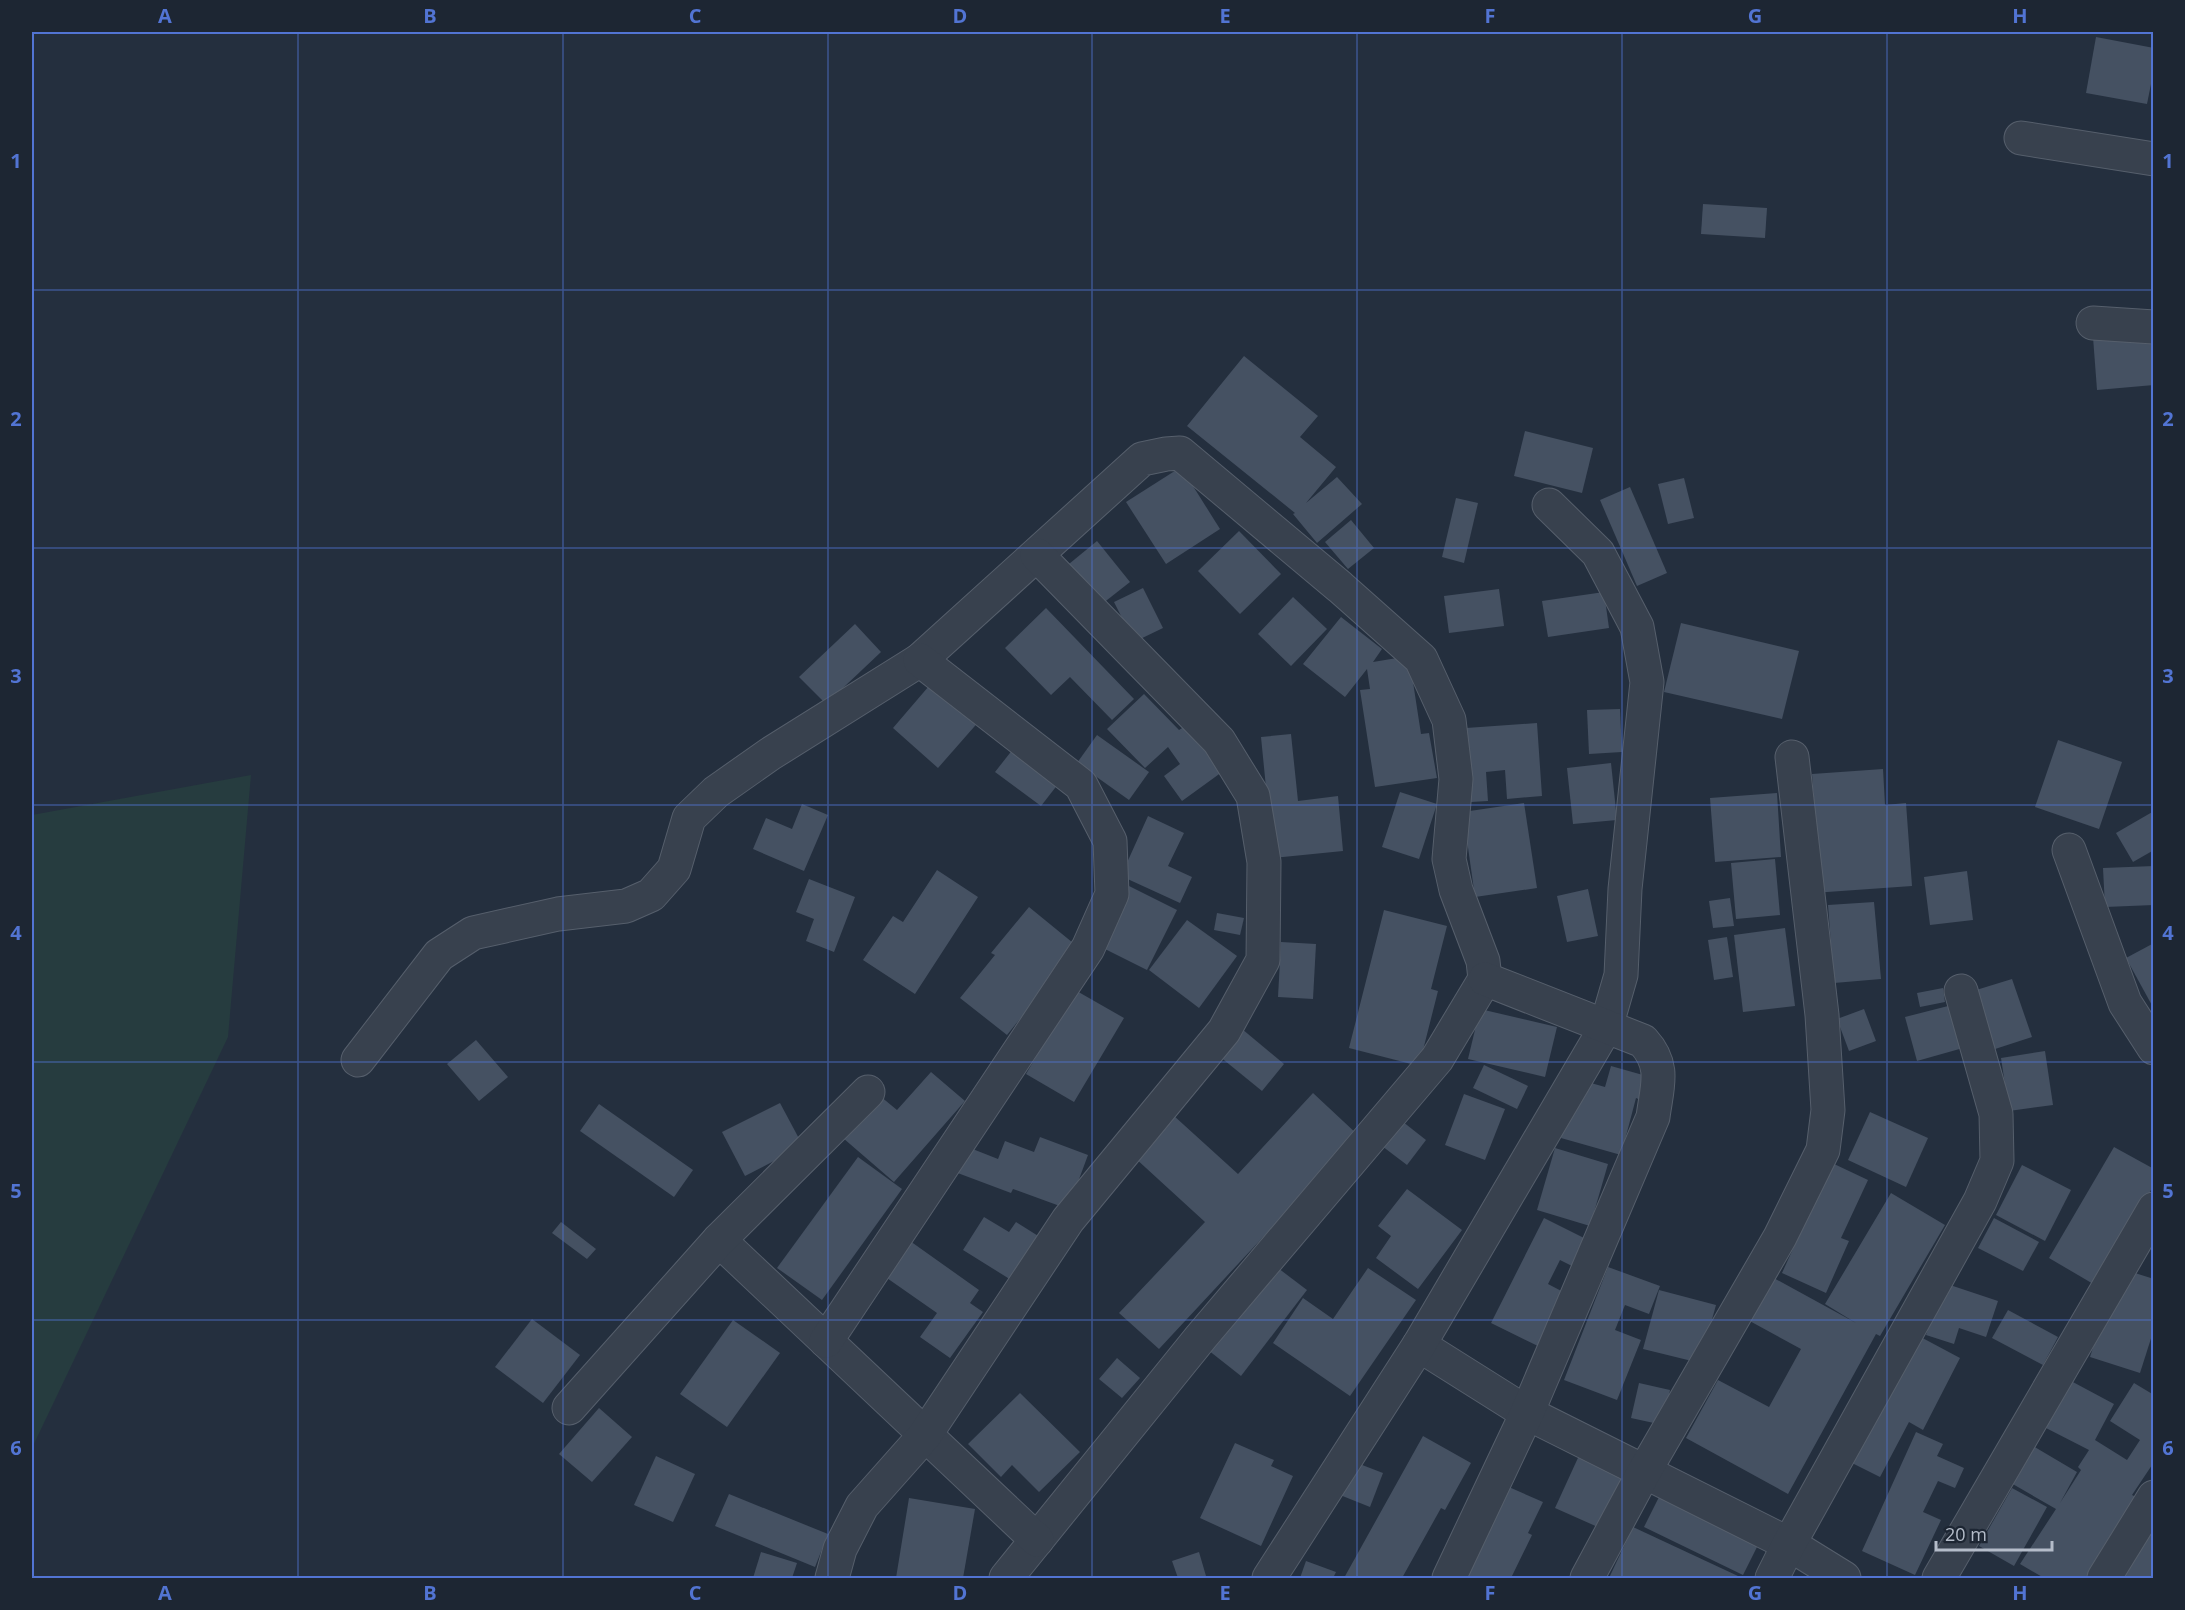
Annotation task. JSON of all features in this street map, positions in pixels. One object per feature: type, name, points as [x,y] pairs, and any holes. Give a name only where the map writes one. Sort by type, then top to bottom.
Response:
[{"type":"street","points":[[2021,138],[2154,159]]},
{"type":"street","points":[[2093,323],[2154,327]]},
{"type":"street","points":[[358,1060],[439,955],[473,933],[558,914],[626,906],[651,895],[674,869],[689,818],[716,792],[770,754],[920,660],[1142,459],[1166,453],[1180,453],[1340,587],[1421,659],[1449,720],[1456,779],[1449,859],[1456,890],[1483,961],[1485,979],[1437,1059],[1201,1337],[1006,1578]]},
{"type":"street","points":[[1269,1578],[1419,1345],[1606,1027],[1621,975],[1625,889],[1647,682],[1637,627],[1598,553],[1549,505]]},
{"type":"street","points":[[832,1578],[840,1549],[862,1506],[925,1435],[1068,1220],[1224,1031],[1263,960],[1264,862],[1253,796],[1219,741],[1037,555]]},
{"type":"street","points":[[826,1341],[1088,948],[1112,894],[1110,841],[1081,785],[920,660]]},
{"type":"street","points":[[1587,1578],[1644,1472],[1780,1237],[1823,1150],[1828,1110],[1822,1016],[1792,757]]},
{"type":"street","points":[[2069,850],[2125,1003],[2154,1048]]},
{"type":"street","points":[[1449,1578],[1527,1413],[1653,1117],[1659,1068],[1653,1051],[1643,1041],[1485,979]]},
{"type":"street","points":[[1772,1578],[1980,1201],[1997,1161],[1996,1114],[1961,991]]},
{"type":"street","points":[[569,1408],[719,1240],[868,1092]]},
{"type":"street","points":[[1939,1578],[2154,1209]]},
{"type":"street","points":[[719,1240],[1037,1540]]},
{"type":"street","points":[[1419,1345],[1527,1413],[1789,1544],[1844,1578]]},
{"type":"street","points":[[2104,1578],[2154,1497]]},
{"type":"green space","points":[[251,775],[228,1037],[32,1448],[32,815]]},
{"type":"building","points":[[2096,37],[2154,48],[2154,69],[2147,104],[2086,93]]},
{"type":"building","points":[[1703,204],[1767,208],[1765,238],[1701,234]]},
{"type":"building","points":[[2154,332],[2154,385],[2097,390],[2093,337]]},
{"type":"building","points":[[1244,356],[1318,416],[1300,437],[1336,467],[1306,503],[1337,477],[1362,504],[1317,543],[1293,514],[1295,513],[1187,426]]},
{"type":"building","points":[[1525,431],[1593,448],[1582,493],[1514,476]]},
{"type":"building","points":[[1181,467],[1220,529],[1166,564],[1126,502]]},
{"type":"building","points":[[1684,478],[1694,518],[1668,524],[1658,484]]},
{"type":"building","points":[[1630,487],[1667,573],[1637,586],[1600,500]]},
{"type":"building","points":[[1456,498],[1478,503],[1464,563],[1442,557]]},
{"type":"building","points":[[1351,520],[1374,548],[1348,569],[1325,542]]},
{"type":"building","points":[[1239,531],[1281,574],[1240,614],[1198,571]]},
{"type":"building","points":[[1097,541],[1130,582],[1102,604],[1069,564]]},
{"type":"building","points":[[1143,588],[1163,628],[1134,642],[1114,602]]},
{"type":"building","points":[[1499,589],[1504,626],[1449,633],[1444,596]]},
{"type":"building","points":[[1604,592],[1609,628],[1548,637],[1542,601]]},
{"type":"building","points":[[1293,597],[1327,629],[1291,666],[1258,634]]},
{"type":"building","points":[[1046,608],[1134,699],[1112,720],[1070,677],[1051,695],[1005,648]]},
{"type":"building","points":[[1341,617],[1382,649],[1373,662],[1409,656],[1421,734],[1429,733],[1437,778],[1375,787],[1360,690],[1370,689],[1367,669],[1345,697],[1303,664]]},
{"type":"building","points":[[1681,623],[1799,651],[1782,719],[1664,692]]},
{"type":"building","points":[[855,624],[881,652],[826,704],[799,677]]},
{"type":"building","points":[[935,679],[981,719],[938,768],[893,728]]},
{"type":"building","points":[[1144,694],[1179,730],[1187,725],[1222,772],[1182,801],[1164,776],[1180,764],[1168,747],[1145,768],[1107,729]]},
{"type":"building","points":[[1620,709],[1622,752],[1589,754],[1587,710]]},
{"type":"building","points":[[1537,723],[1542,796],[1507,799],[1505,770],[1486,772],[1488,801],[1471,802],[1466,728]]},
{"type":"building","points":[[1291,734],[1298,801],[1338,796],[1343,851],[1273,858],[1261,737]]},
{"type":"building","points":[[1097,735],[1149,772],[1129,800],[1077,763]]},
{"type":"building","points":[[2058,740],[2122,762],[2099,829],[2035,807]]},
{"type":"building","points":[[1017,744],[1062,779],[1041,806],[995,772]]},
{"type":"building","points":[[1611,763],[1617,820],[1573,824],[1567,768]]},
{"type":"building","points":[[1883,769],[1885,805],[1906,803],[1912,886],[1813,893],[1818,864],[1812,774]]},
{"type":"building","points":[[1400,792],[1437,804],[1419,859],[1382,847]]},
{"type":"building","points":[[1777,793],[1781,857],[1715,862],[1710,798]]},
{"type":"building","points":[[1524,803],[1537,888],[1475,897],[1463,812]]},
{"type":"building","points":[[802,804],[828,815],[804,871],[753,849],[766,818],[792,829]]},
{"type":"building","points":[[2154,811],[2154,850],[2133,862],[2116,833]]},
{"type":"building","points":[[1148,816],[1184,833],[1168,866],[1192,877],[1180,903],[1121,876]]},
{"type":"building","points":[[1775,859],[1780,915],[1736,919],[1731,863]]},
{"type":"building","points":[[2154,866],[2154,905],[2105,907],[2103,868]]},
{"type":"building","points":[[937,870],[978,897],[915,994],[863,960],[893,916],[903,922]]},
{"type":"building","points":[[1967,871],[1973,920],[1930,925],[1924,877]]},
{"type":"building","points":[[809,879],[855,897],[834,952],[806,941],[814,919],[796,912]]},
{"type":"building","points":[[1129,886],[1177,910],[1147,970],[1099,946]]},
{"type":"building","points":[[1588,889],[1598,936],[1567,942],[1557,896]]},
{"type":"building","points":[[1730,898],[1734,926],[1713,928],[1709,901]]},
{"type":"building","points":[[1874,902],[1881,979],[1834,983],[1828,905]]},
{"type":"building","points":[[1029,907],[1078,947],[1007,1035],[960,998],[995,955],[991,953]]},
{"type":"building","points":[[1384,910],[1447,926],[1431,989],[1438,991],[1419,1066],[1349,1048]]},
{"type":"building","points":[[1217,913],[1244,918],[1240,935],[1214,930]]},
{"type":"building","points":[[1187,920],[1237,956],[1199,1008],[1149,970]]},
{"type":"building","points":[[1785,928],[1795,1006],[1743,1012],[1734,935]]},
{"type":"building","points":[[1727,937],[1733,977],[1714,980],[1708,940]]},
{"type":"building","points":[[1281,942],[1316,944],[1313,999],[1278,997]]},
{"type":"building","points":[[2154,943],[2154,1009],[2126,958]]},
{"type":"building","points":[[2012,979],[2032,1037],[1992,1050],[1973,991]]},
{"type":"building","points":[[1943,988],[1945,1002],[1920,1007],[1917,993]]},
{"type":"building","points":[[1075,990],[1124,1018],[1074,1102],[1026,1074]]},
{"type":"building","points":[[1952,1005],[1963,1048],[1917,1061],[1905,1017]]},
{"type":"building","points":[[1480,1009],[1557,1027],[1545,1077],[1468,1059]]},
{"type":"building","points":[[1864,1009],[1876,1041],[1849,1051],[1837,1019]]},
{"type":"building","points":[[1242,1029],[1284,1064],[1262,1091],[1219,1056]]},
{"type":"building","points":[[476,1040],[508,1077],[479,1101],[447,1064]]},
{"type":"building","points":[[2045,1051],[2053,1105],[2009,1111],[2001,1058]]},
{"type":"building","points":[[1484,1065],[1528,1086],[1517,1109],[1473,1088]]},
{"type":"building","points":[[1611,1066],[1650,1077],[1643,1101],[1636,1098],[1621,1155],[1561,1138],[1577,1079],[1605,1087]]},
{"type":"building","points":[[931,1072],[965,1101],[894,1182],[843,1138],[880,1096],[897,1110]]},
{"type":"building","points":[[1313,1093],[1358,1135],[1159,1349],[1119,1313],[1205,1222],[1134,1157],[1173,1115],[1238,1174]]},
{"type":"building","points":[[1464,1094],[1505,1109],[1485,1160],[1445,1145]]},
{"type":"building","points":[[780,1103],[803,1146],[745,1176],[722,1132]]},
{"type":"building","points":[[599,1104],[693,1170],[674,1197],[580,1131]]},
{"type":"building","points":[[1870,1112],[1928,1138],[1906,1187],[1848,1160]]},
{"type":"building","points":[[1398,1118],[1426,1140],[1407,1165],[1378,1143]]},
{"type":"building","points":[[1040,1137],[1088,1155],[1068,1209],[1013,1189],[1011,1193],[955,1172],[965,1146],[998,1159],[1005,1141],[1034,1152]]},
{"type":"building","points":[[2114,1147],[2154,1169],[2154,1185],[2095,1285],[2049,1258]]},
{"type":"building","points":[[1555,1148],[1608,1164],[1590,1226],[1537,1210]]},
{"type":"building","points":[[858,1157],[902,1189],[822,1300],[777,1268]]},
{"type":"building","points":[[1832,1163],[1868,1180],[1841,1238],[1849,1241],[1826,1293],[1782,1273]]},
{"type":"building","points":[[2022,1165],[2071,1190],[2045,1241],[1996,1215]]},
{"type":"building","points":[[1407,1189],[1462,1230],[1418,1289],[1376,1258],[1391,1236],[1378,1226]]},
{"type":"building","points":[[1891,1193],[1945,1225],[1880,1336],[1876,1334],[1788,1494],[1686,1438],[1718,1380],[1769,1407],[1801,1349],[1746,1319],[1770,1276],[1856,1323],[1825,1304]]},
{"type":"building","points":[[984,1217],[1009,1232],[1016,1222],[1043,1239],[1016,1283],[963,1250]]},
{"type":"building","points":[[1544,1218],[1594,1243],[1580,1270],[1560,1260],[1548,1284],[1569,1295],[1542,1348],[1491,1323]]},
{"type":"building","points":[[1994,1218],[2039,1242],[2023,1271],[1978,1248]]},
{"type":"building","points":[[561,1222],[596,1249],[587,1259],[552,1233]]},
{"type":"building","points":[[910,1241],[979,1290],[970,1303],[983,1312],[950,1358],[920,1337],[937,1313],[884,1276]]},
{"type":"building","points":[[1274,1265],[1307,1290],[1241,1376],[1208,1350]]},
{"type":"building","points":[[1608,1267],[1660,1286],[1649,1314],[1625,1305],[1615,1330],[1641,1340],[1617,1400],[1564,1380]]},
{"type":"building","points":[[1368,1268],[1416,1300],[1350,1396],[1273,1343],[1303,1298],[1333,1319]]},
{"type":"building","points":[[2119,1268],[2154,1279],[2154,1329],[2140,1373],[2090,1357]]},
{"type":"building","points":[[1944,1283],[1998,1301],[1986,1337],[1959,1328],[1954,1344],[1926,1335]]},
{"type":"building","points":[[1659,1290],[1716,1305],[1700,1363],[1643,1349]]},
{"type":"building","points":[[2008,1310],[2058,1337],[2043,1365],[1992,1338]]},
{"type":"building","points":[[532,1319],[580,1355],[543,1403],[495,1367]]},
{"type":"building","points":[[733,1320],[780,1353],[727,1427],[680,1394]]},
{"type":"building","points":[[1915,1334],[1960,1358],[1923,1430],[1909,1422],[1880,1477],[1848,1461]]},
{"type":"building","points":[[1117,1358],[1140,1378],[1122,1398],[1099,1379]]},
{"type":"building","points":[[2071,1381],[2114,1404],[2095,1440],[2127,1460],[2140,1440],[2110,1421],[2134,1383],[2154,1395],[2154,1462],[2132,1495],[2140,1499],[2088,1578],[2044,1578],[2020,1564],[2056,1509],[2011,1483],[2033,1446],[2077,1472],[2060,1503],[2081,1470],[2078,1467],[2089,1450],[2046,1428]]},
{"type":"building","points":[[1639,1383],[1670,1390],[1663,1425],[1631,1418]]},
{"type":"building","points":[[1020,1393],[1080,1452],[1039,1492],[1012,1465],[1001,1477],[968,1444]]},
{"type":"building","points":[[599,1408],[632,1437],[592,1482],[559,1454]]},
{"type":"building","points":[[1916,1432],[1943,1444],[1937,1456],[1964,1468],[1955,1488],[1938,1481],[1923,1512],[1941,1520],[1915,1575],[1862,1551]]},
{"type":"building","points":[[1423,1436],[1471,1463],[1445,1510],[1441,1508],[1402,1578],[1344,1578]]},
{"type":"building","points":[[1588,1436],[1651,1466],[1618,1536],[1555,1508]]},
{"type":"building","points":[[1235,1443],[1274,1460],[1271,1466],[1293,1476],[1261,1546],[1200,1518]]},
{"type":"building","points":[[656,1456],[695,1474],[673,1522],[634,1505]]},
{"type":"building","points":[[1344,1458],[1383,1473],[1370,1507],[1330,1491]]},
{"type":"building","points":[[1668,1479],[1767,1527],[1743,1575],[1644,1527]]},
{"type":"building","points":[[1502,1484],[1543,1502],[1528,1533],[1532,1535],[1511,1578],[1444,1578]]},
{"type":"building","points":[[2012,1488],[2047,1507],[2014,1566],[1979,1546]]},
{"type":"building","points":[[729,1494],[828,1534],[815,1567],[715,1526]]},
{"type":"building","points":[[2154,1497],[2154,1578],[2119,1578]]},
{"type":"building","points":[[909,1498],[975,1509],[963,1578],[896,1578]]},
{"type":"building","points":[[1633,1527],[1738,1576],[1737,1578],[1609,1578]]},
{"type":"building","points":[[761,1552],[797,1563],[792,1578],[753,1578]]},
{"type":"building","points":[[1199,1552],[1206,1576],[1178,1578],[1172,1561]]},
{"type":"building","points":[[1306,1561],[1336,1572],[1333,1578],[1300,1578]]}]
